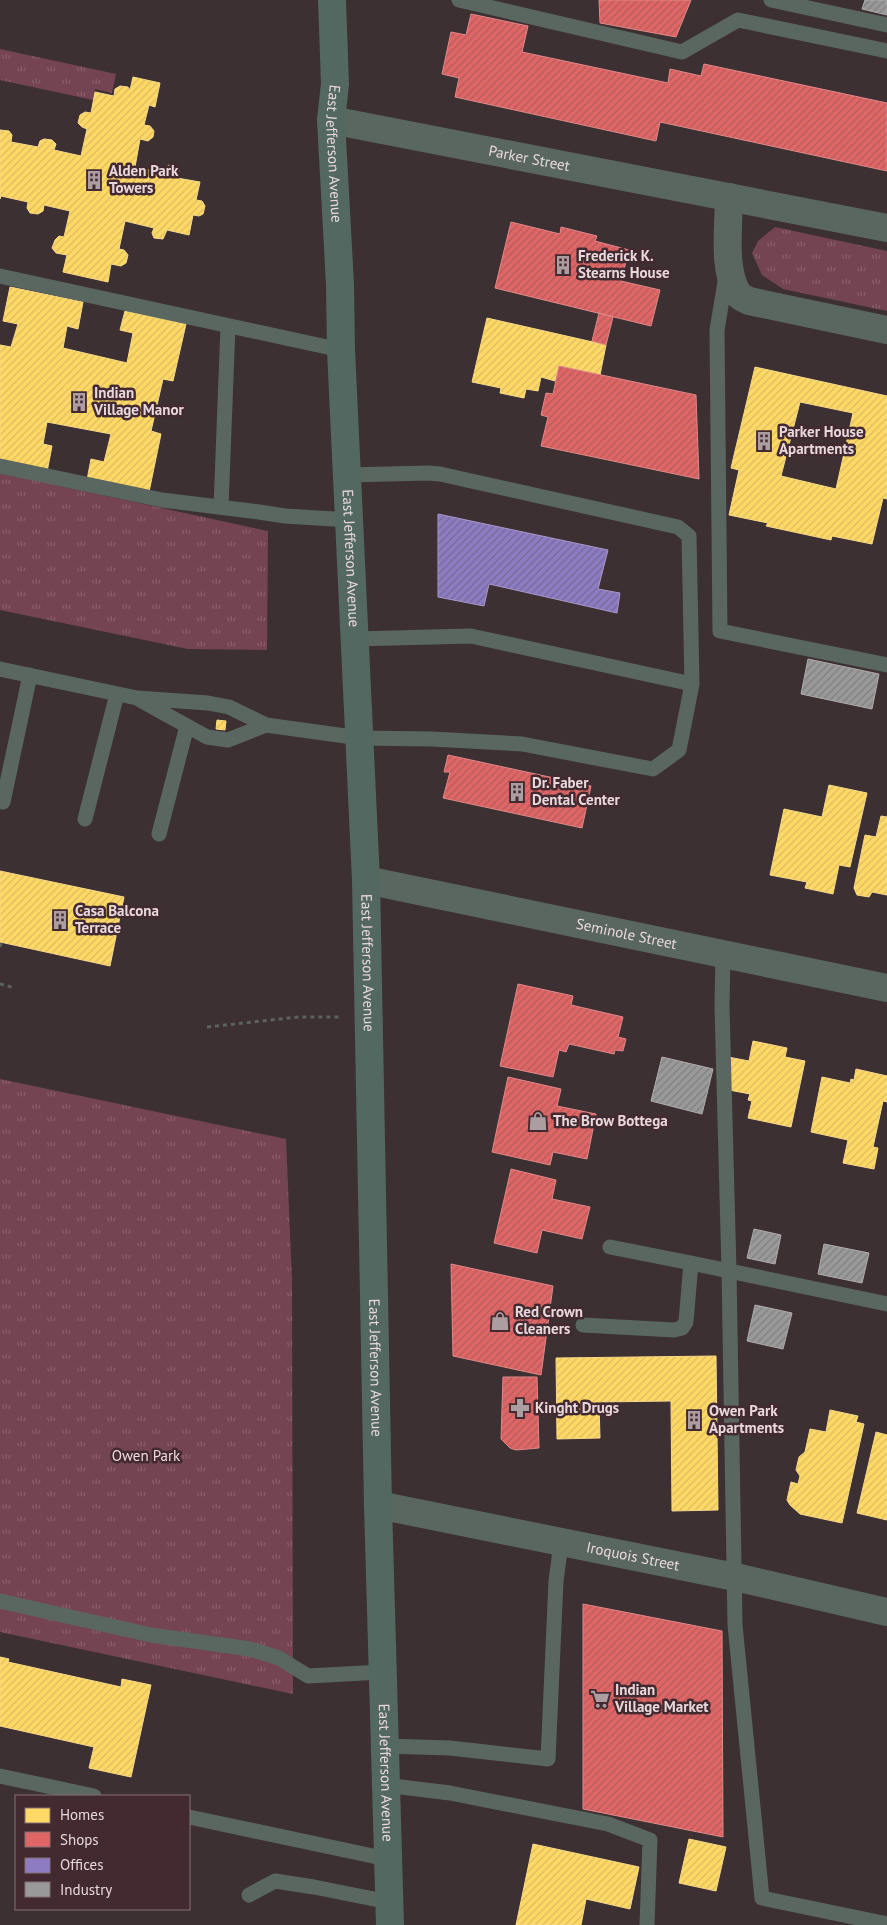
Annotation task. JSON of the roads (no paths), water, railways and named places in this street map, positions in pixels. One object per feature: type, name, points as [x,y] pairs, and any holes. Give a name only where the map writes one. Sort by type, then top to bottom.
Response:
[{"type":"main road","name":"East Jefferson Avenue","points":[[332,0],[334,84],[331,120],[366,880],[378,1505],[389,1913]]},
{"type":"street","name":"Parker Street","points":[[331,120],[887,228]]},
{"type":"street","points":[[729,197],[728,265],[731,277],[740,296],[749,301],[887,330]]},
{"type":"street","name":"Seminole Street","points":[[366,880],[887,988]]},
{"type":"street","name":"Iroquois Street","points":[[378,1505],[561,1543],[735,1576],[887,1612]]},
{"type":"lane","points":[[460,0],[682,52],[738,20],[887,51]]},
{"type":"lane","points":[[771,0],[887,25]]},
{"type":"lane","points":[[728,265],[717,330],[720,631],[887,665]]},
{"type":"lane","points":[[0,276],[341,350]]},
{"type":"lane","points":[[221,507],[228,326]]},
{"type":"lane","points":[[0,466],[162,500],[285,516],[350,520]]},
{"type":"lane","points":[[0,668],[136,698],[208,703],[229,707],[266,725],[360,738],[432,739],[522,744],[653,769],[679,750],[692,684],[689,536],[678,527],[440,474],[347,475]]},
{"type":"lane","points":[[355,639],[471,636],[692,684]]},
{"type":"lane","points":[[3,802],[30,675]]},
{"type":"lane","points":[[85,818],[117,694]]},
{"type":"lane","points":[[136,698],[207,737],[228,740],[266,725]]},
{"type":"lane","points":[[159,834],[187,726]]},
{"type":"lane","points":[[723,954],[722,1006],[735,1626],[762,1898],[887,1924]]},
{"type":"lane","points":[[610,1248],[729,1270],[887,1304]]},
{"type":"lane","points":[[583,1325],[674,1330],[682,1328],[686,1322],[691,1263]]},
{"type":"lane","points":[[384,1746],[450,1748],[548,1759],[556,1581],[561,1543]]},
{"type":"lane","points":[[0,1601],[151,1635],[250,1649],[279,1658],[308,1676],[382,1672]]},
{"type":"lane","points":[[0,1776],[89,1795]]},
{"type":"lane","points":[[385,1785],[450,1793],[608,1824],[650,1840],[647,1925]]},
{"type":"lane","points":[[190,1816],[387,1859]]},
{"type":"lane","points":[[249,1895],[275,1881],[314,1887],[389,1913]]},
{"type":"place","name":"Alden Park Towers","points":[[94,180]]},
{"type":"place","name":"Frederick K. Stearns House","points":[[563,265]]},
{"type":"place","name":"Indian Village Manor","points":[[79,402]]},
{"type":"place","name":"Parker House Apartments","points":[[764,441]]},
{"type":"place","name":"Dr. Faber Dental Center","points":[[517,792]]},
{"type":"place","name":"Casa Balcona Terrace","points":[[60,920]]},
{"type":"place","name":"The Brow Bottega","points":[[538,1121]]},
{"type":"place","name":"Red Crown Cleaners","points":[[500,1321]]},
{"type":"place","name":"Kinght Drugs","points":[[520,1408]]},
{"type":"place","name":"Owen Park Apartments","points":[[694,1420]]},
{"type":"place","name":"Indian Village Market","points":[[600,1699]]},
{"type":"park label","name":"Owen Park","points":[[146,1456]]}]
